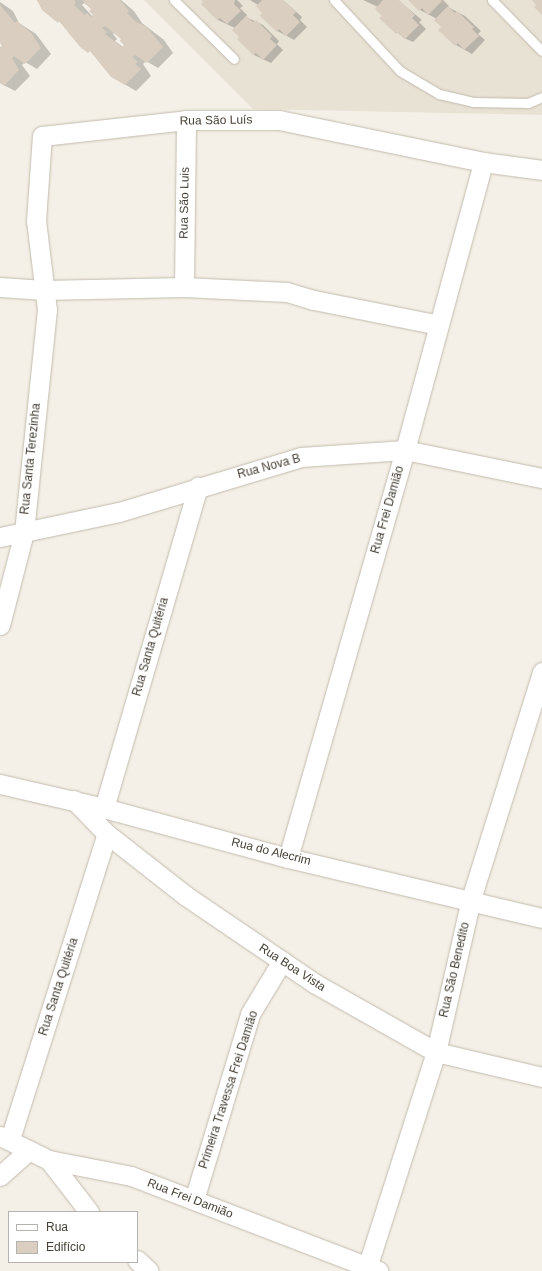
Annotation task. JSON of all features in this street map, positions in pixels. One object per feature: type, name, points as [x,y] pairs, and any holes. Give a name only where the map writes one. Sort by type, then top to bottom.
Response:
[{"type":"street","name":"Rua São Luís","points":[[44,290],[36,221],[42,136],[186,120],[279,120],[483,162],[542,170]]},
{"type":"street","name":"Rua São Luis","points":[[184,287],[186,120]]},
{"type":"street","name":"Rua Frei Damião","points":[[288,858],[405,450],[483,162]]},
{"type":"street","points":[[0,287],[44,290],[184,287],[287,292],[314,300],[439,325]]},
{"type":"street","name":"Rua Santa Terezinha","points":[[0,625],[24,532],[47,310],[44,290]]},
{"type":"street","name":"Rua Nova B","points":[[0,537],[119,512],[198,486],[301,457],[405,450],[542,478]]},
{"type":"street","name":"Rua Santa Quitéria","points":[[104,808],[198,486]]},
{"type":"street","name":"Rua São Benedito","points":[[370,1270],[436,1052],[471,900],[542,672]]},
{"type":"street","name":"Rua do Alecrim","points":[[5,788],[74,800],[288,858],[542,918]]},
{"type":"street","name":"Rua Boa Vista","points":[[74,800],[107,834],[186,896],[314,983],[436,1052],[542,1077]]},
{"type":"street","name":"Rua Santa Quitéria","points":[[5,1138],[107,834]]},
{"type":"street","name":"Primeira Travessa Frei Damião","points":[[194,1200],[250,1014],[282,961]]},
{"type":"street","name":"Rua Frei Damião","points":[[5,1138],[49,1160],[131,1176],[370,1270]]},
{"type":"street","points":[[0,1176],[29,1150]]},
{"type":"street","points":[[49,1160],[88,1211]]},
{"type":"street","points":[[138,1261],[149,1271]]},
{"type":"lane","points":[[174,0],[234,59]]},
{"type":"lane","points":[[334,0],[367,32],[400,71],[439,94],[473,102],[528,103],[542,97]]},
{"type":"lane","points":[[492,0],[542,51]]},
{"type":"shaded area","points":[[144,0],[542,0],[542,115],[253,109]]},
{"type":"building","points":[[37,0],[74,0],[76,3],[74,5],[85,15],[87,13],[91,17],[93,15],[89,11],[91,9],[82,0],[120,0],[129,11],[127,13],[136,22],[146,26],[163,47],[147,63],[135,55],[133,57],[138,62],[135,64],[141,69],[125,85],[111,77],[90,51],[88,53],[80,47],[59,21],[58,23],[42,10]],"holes":[[[105,26],[121,39],[120,41],[124,45],[122,47],[105,34],[107,32],[102,28]]]},
{"type":"building","points":[[201,0],[235,0],[234,4],[241,11],[227,24],[220,18],[217,20],[201,4],[203,2]]},
{"type":"building","points":[[262,0],[283,0],[296,12],[293,15],[300,22],[286,36],[279,29],[277,32],[260,16],[262,13],[256,6]]},
{"type":"building","points":[[383,0],[399,0],[415,15],[412,18],[419,25],[405,39],[398,32],[396,34],[379,18],[382,16],[375,9]]},
{"type":"building","points":[[408,0],[442,1],[428,15],[422,8],[419,11]]},
{"type":"building","points":[[532,0],[542,0],[542,15],[534,7],[536,5]]},
{"type":"building","points":[[0,5],[15,23],[17,21],[32,34],[41,48],[25,64],[14,56],[12,58],[19,70],[4,86],[0,82],[0,48],[2,46],[0,43]]},
{"type":"building","points":[[448,6],[455,13],[457,11],[474,27],[472,29],[479,36],[464,50],[458,43],[455,46],[438,30],[441,27],[434,20]]},
{"type":"building","points":[[246,16],[253,22],[256,20],[272,36],[270,39],[277,45],[263,60],[256,53],[253,55],[237,39],[239,37],[232,30]]}]
